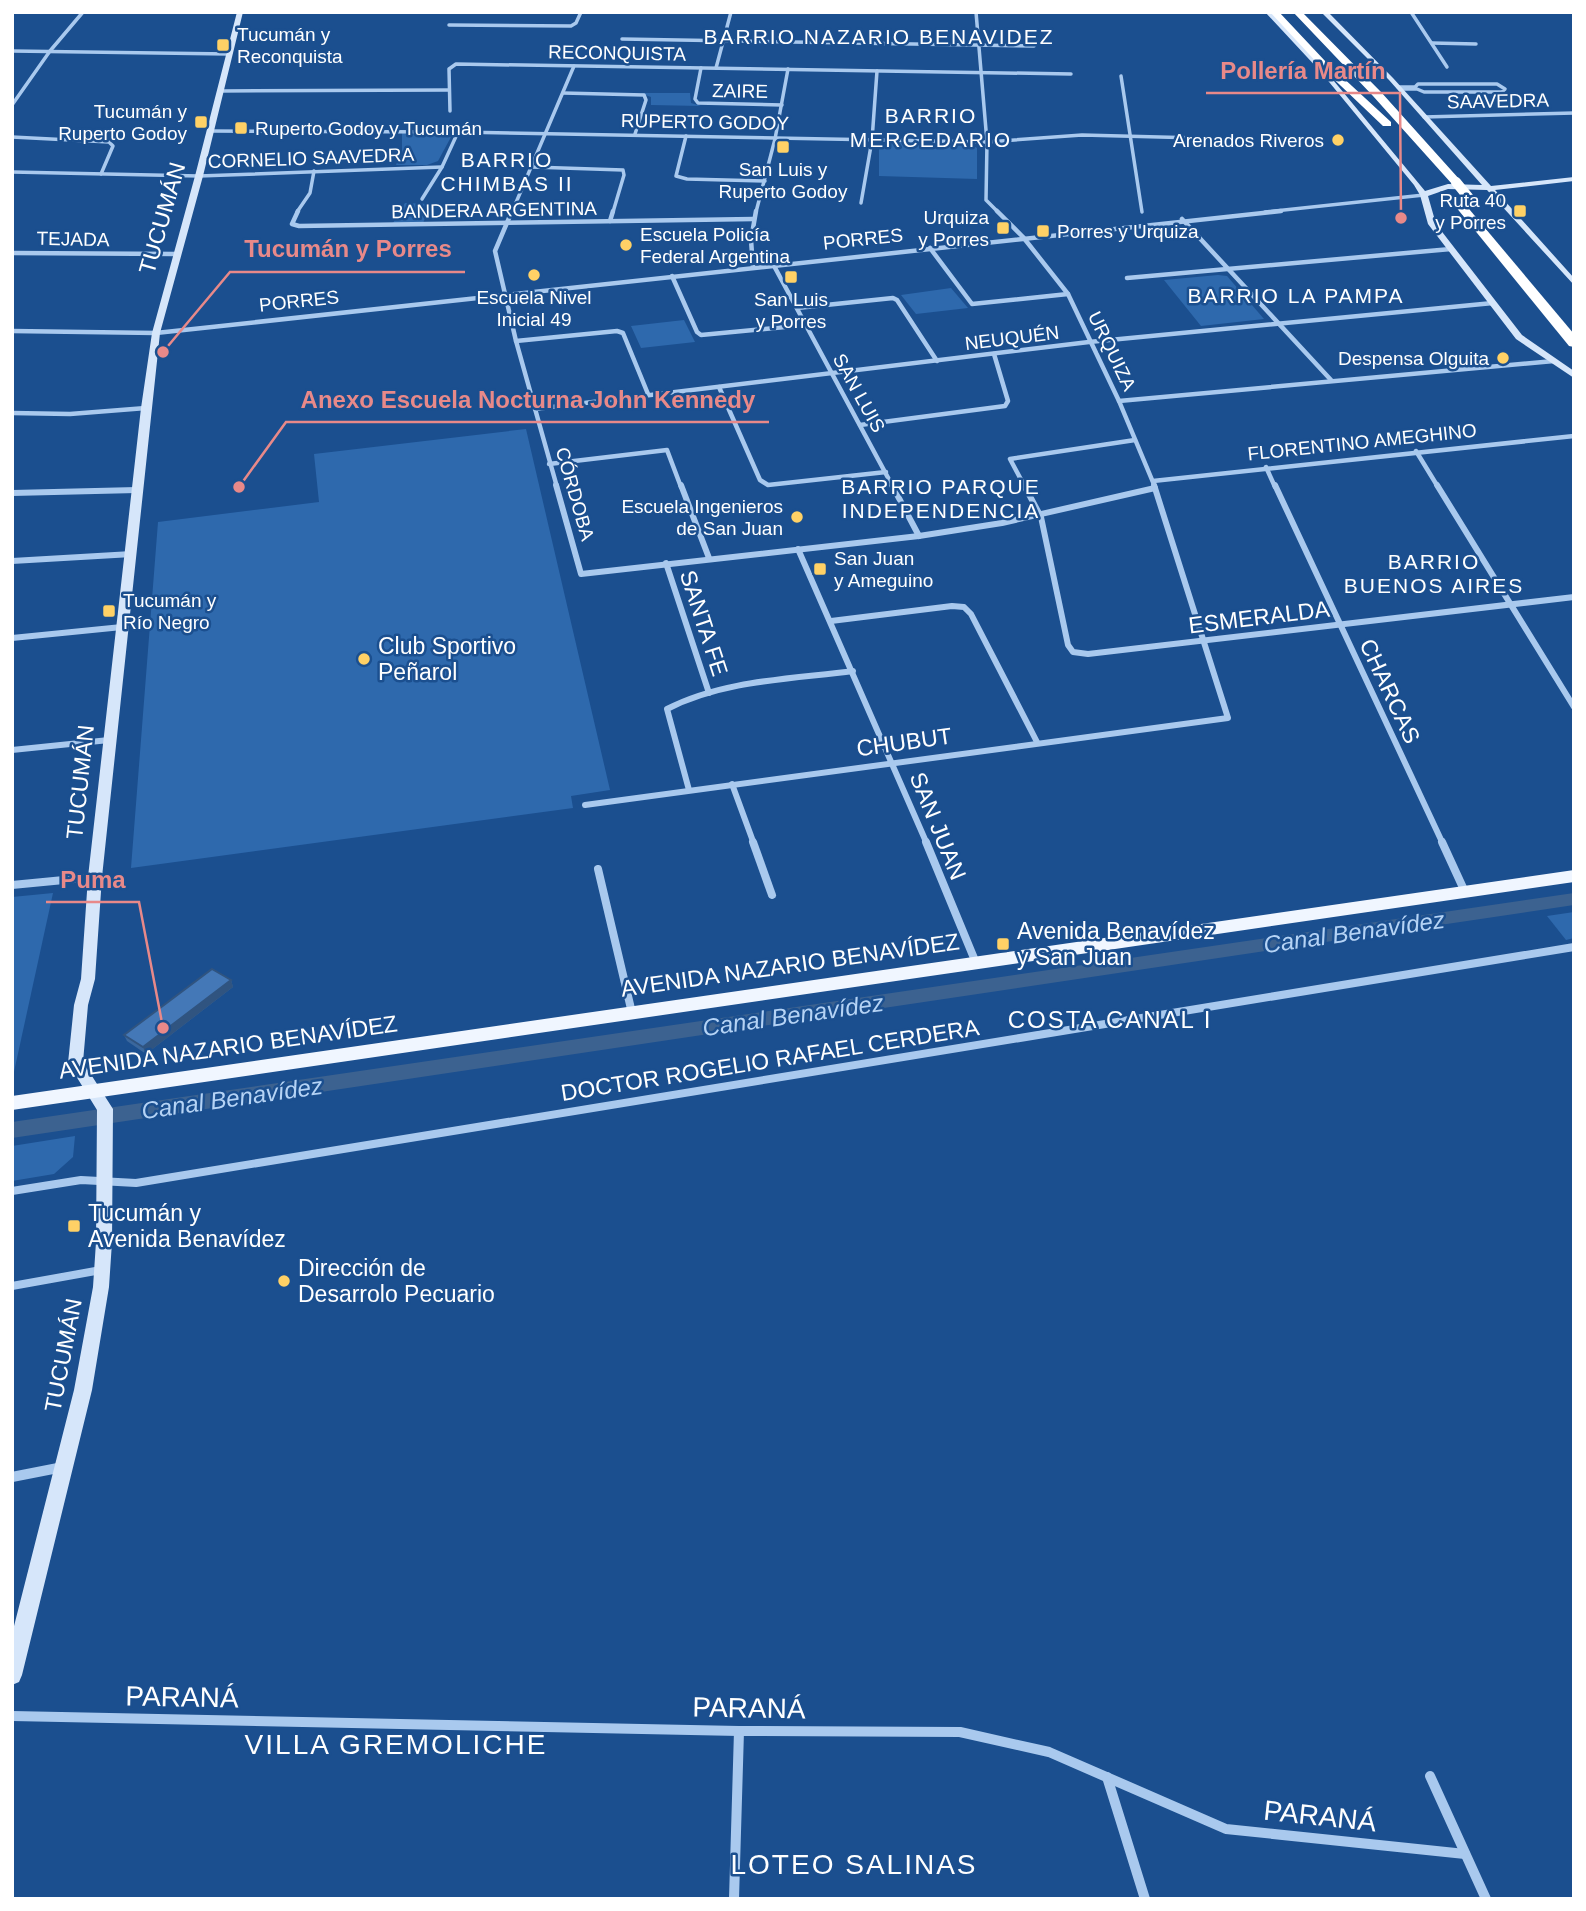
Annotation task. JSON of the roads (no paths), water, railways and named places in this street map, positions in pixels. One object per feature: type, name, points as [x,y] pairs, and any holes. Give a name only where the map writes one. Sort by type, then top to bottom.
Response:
[{"type":"highway","points":[[1274,12],[1323,64],[1400,136]]},
{"type":"highway","points":[[1284,12],[1356,85],[1574,343]]},
{"type":"highway","points":[[1297,12],[1431,154],[1574,321]]},
{"type":"highway","points":[[1314,12],[1386,89],[1431,154]]},
{"type":"main road","name":"AVENIDA NAZARIO BENAVÍDEZ","points":[[12,1103],[1574,876]]},
{"type":"street","points":[[12,105],[50,51],[83,12]]},
{"type":"street","name":"TUCUMÁN","points":[[12,1675],[88,1365],[102,1270],[105,1117],[94,1091],[75,1063],[81,1005],[88,979],[109,740],[156,333],[240,12]]},
{"type":"street","points":[[449,25],[572,26],[582,12]]},
{"type":"street","points":[[716,68],[731,12]]},
{"type":"street","name":"URQUIZA","points":[[976,12],[987,142],[986,200],[1023,237],[1068,294],[1119,401],[1154,484],[1228,718]]},
{"type":"street","points":[[1268,12],[1364,119],[1424,195],[1430,221],[1524,342],[1574,375]]},
{"type":"street","points":[[1324,12],[1399,88],[1574,283]]},
{"type":"street","points":[[1411,12],[1447,66]]},
{"type":"street","points":[[622,39],[1034,46]]},
{"type":"street","points":[[1432,43],[1476,44]]},
{"type":"street","points":[[12,51],[229,54]]},
{"type":"street","name":"RECONQUISTA","points":[[449,90],[450,66],[456,64],[1071,74]]},
{"type":"street","name":"CÓRDOBA","points":[[574,66],[495,251],[549,464],[582,573]]},
{"type":"street","name":"ZAIRE","points":[[701,68],[695,99],[698,103],[782,105]]},
{"type":"street","points":[[752,267],[749,258],[754,219],[775,138],[788,69]]},
{"type":"street","points":[[861,203],[872,139],[877,71]]},
{"type":"street","points":[[1121,76],[1142,212]]},
{"type":"street","points":[[1418,84],[1497,85],[1505,89],[1502,92],[1424,92],[1399,88],[1415,87],[1418,84]]},
{"type":"street","points":[[220,90],[449,90],[450,111]]},
{"type":"street","points":[[563,93],[644,95],[646,100],[635,134]]},
{"type":"street","name":"SAAVEDRA","points":[[1424,117],[1574,113]]},
{"type":"street","name":"RUPERTO GODOY","points":[[211,131],[458,131],[987,142],[1082,135],[1198,138]]},
{"type":"street","points":[[422,199],[442,167],[458,131]]},
{"type":"street","points":[[686,135],[676,176],[687,179],[765,181]]},
{"type":"street","points":[[12,138],[109,142],[113,146],[102,174]]},
{"type":"street","name":"CORNELIO SAAVEDRA","points":[[12,172],[199,176],[442,167]]},
{"type":"street","points":[[532,167],[623,170],[624,175],[610,222]]},
{"type":"street","name":"BANDERA ARGENTINA","points":[[314,171],[310,193],[293,218],[292,224],[508,224],[754,219]]},
{"type":"street","name":"PORRES","points":[[12,331],[156,333],[1182,219],[1424,195],[1437,197],[1574,179]]},
{"type":"street","points":[[1182,219],[1331,380]]},
{"type":"street","points":[[930,248],[972,304],[1068,294]]},
{"type":"street","points":[[1127,278],[1451,249]]},
{"type":"street","name":"TEJADA","points":[[12,253],[176,254]]},
{"type":"street","name":"SAN LUIS","points":[[773,264],[919,536]]},
{"type":"street","points":[[672,276],[697,332],[701,335],[806,325]]},
{"type":"street","points":[[797,308],[893,298],[897,300],[937,361]]},
{"type":"street","name":"NEUQUÉN","points":[[535,409],[1089,342],[1493,303]]},
{"type":"street","points":[[516,341],[617,331],[623,333],[648,394]]},
{"type":"street","points":[[860,425],[1005,406],[1009,401],[994,354]]},
{"type":"street","points":[[1119,401],[1554,360]]},
{"type":"street","points":[[719,387],[760,480],[768,485],[886,472]]},
{"type":"street","points":[[12,413],[71,414],[146,408]]},
{"type":"street","name":"FLORENTINO AMEGHINO","points":[[582,573],[919,536],[1002,523],[1154,484],[1266,467],[1574,436]]},
{"type":"street","points":[[1039,514],[1010,459],[1135,440]]},
{"type":"street","name":"SANTA FE","points":[[549,464],[667,450],[709,558]]},
{"type":"street","points":[[1416,451],[1574,707]]},
{"type":"street","name":"CHARCAS","points":[[1266,467],[1465,891]]},
{"type":"street","points":[[12,494],[138,490]]},
{"type":"street","name":"ESMERALDA","points":[[1039,514],[1068,645],[1073,652],[1088,654],[1574,597]]},
{"type":"street","name":"SAN JUAN","points":[[798,549],[853,671],[976,963]]},
{"type":"street","points":[[12,561],[132,554]]},
{"type":"street","name":"SANTA FE","points":[[666,563],[709,693]]},
{"type":"street","points":[[831,621],[952,606],[964,607],[971,614],[1037,742]]},
{"type":"street","points":[[12,638],[122,627]]},
{"type":"street","points":[[689,790],[667,709],[680,700],[709,693],[853,671]]},
{"type":"street","name":"CHUBUT","points":[[585,805],[1228,718]]},
{"type":"street","points":[[12,750],[109,740]]},
{"type":"street","points":[[732,784],[772,895]]},
{"type":"street","points":[[598,869],[632,1013]]},
{"type":"street","points":[[12,885],[95,877]]},
{"type":"street","name":"DOCTOR ROGELIO RAFAEL CERDERA","points":[[12,1192],[81,1180],[136,1183],[1574,947]]},
{"type":"street","points":[[12,1286],[102,1270]]},
{"type":"street","points":[[12,1477],[64,1466]]},
{"type":"street","name":"PARANÁ","points":[[12,1716],[739,1731],[960,1732],[1049,1752],[1226,1829],[1465,1854]]},
{"type":"street","points":[[734,1899],[739,1731]]},
{"type":"street","points":[[1430,1776],[1486,1899]]},
{"type":"street","points":[[1107,1777],[1145,1899]]},
{"type":"waterway","name":"Canal Benavídez","points":[[12,1130],[1574,899]]},
{"type":"place","name":"Tucumán y Reconquista","points":[[223,45]]},
{"type":"place","name":"Tucumán y Ruperto Godoy","points":[[201,122]]},
{"type":"place","name":"Ruperto Godoy y Tucumán","points":[[241,128]]},
{"type":"place","name":"Arenados Riveros","points":[[1338,140]]},
{"type":"place","name":"San Luis y Ruperto Godoy","points":[[783,147]]},
{"type":"place","name":"Ruta 40 y Porres","points":[[1520,211]]},
{"type":"place","name":"Pollería Martín","points":[[1401,218]]},
{"type":"place","name":"Urquiza y Porres","points":[[1003,228]]},
{"type":"place","name":"Porres y Urquiza","points":[[1043,231]]},
{"type":"place","name":"Escuela Policía Federal Argentina","points":[[626,245]]},
{"type":"place","name":"Escuela Nivel Inicial 49","points":[[534,275]]},
{"type":"place","name":"San Luis y Porres","points":[[791,277]]},
{"type":"place","name":"Tucumán y Porres","points":[[163,352]]},
{"type":"place","name":"Despensa Olguita","points":[[1503,358]]},
{"type":"place","name":"Anexo Escuela Nocturna John Kennedy","points":[[239,487]]},
{"type":"place","name":"Escuela Ingenieros de San Juan","points":[[797,517]]},
{"type":"place","name":"San Juan y Ameguino","points":[[820,569]]},
{"type":"place","name":"Tucumán y Río Negro","points":[[109,611]]},
{"type":"place","name":"Club Sportivo Peñarol","points":[[364,659]]},
{"type":"place","name":"Avenida Benavídez y San Juan","points":[[1003,944]]},
{"type":"place","name":"Puma","points":[[163,1028]]},
{"type":"place","name":"Tucumán y Avenida Benavídez","points":[[74,1226]]},
{"type":"place","name":"Dirección de Desarrolo Pecuario","points":[[284,1281]]},
{"type":"district","name":"BARRIO NAZARIO BENAVIDEZ","points":[[879,36]]},
{"type":"district","name":"BARRIO MERCEDARIO","points":[[931,127]]},
{"type":"district","name":"BARRIO CHIMBAS II","points":[[507,171]]},
{"type":"district","name":"BARRIO LA PAMPA","points":[[1296,295]]},
{"type":"district","name":"BARRIO PARQUE INDEPENDENCIA","points":[[941,498]]},
{"type":"district","name":"BARRIO BUENOS AIRES","points":[[1434,573]]},
{"type":"district","name":"COSTA CANAL I","points":[[1110,1019]]},
{"type":"district","name":"VILLA GREMOLICHE","points":[[396,1744]]},
{"type":"district","name":"LOTEO SALINAS","points":[[854,1864]]}]
